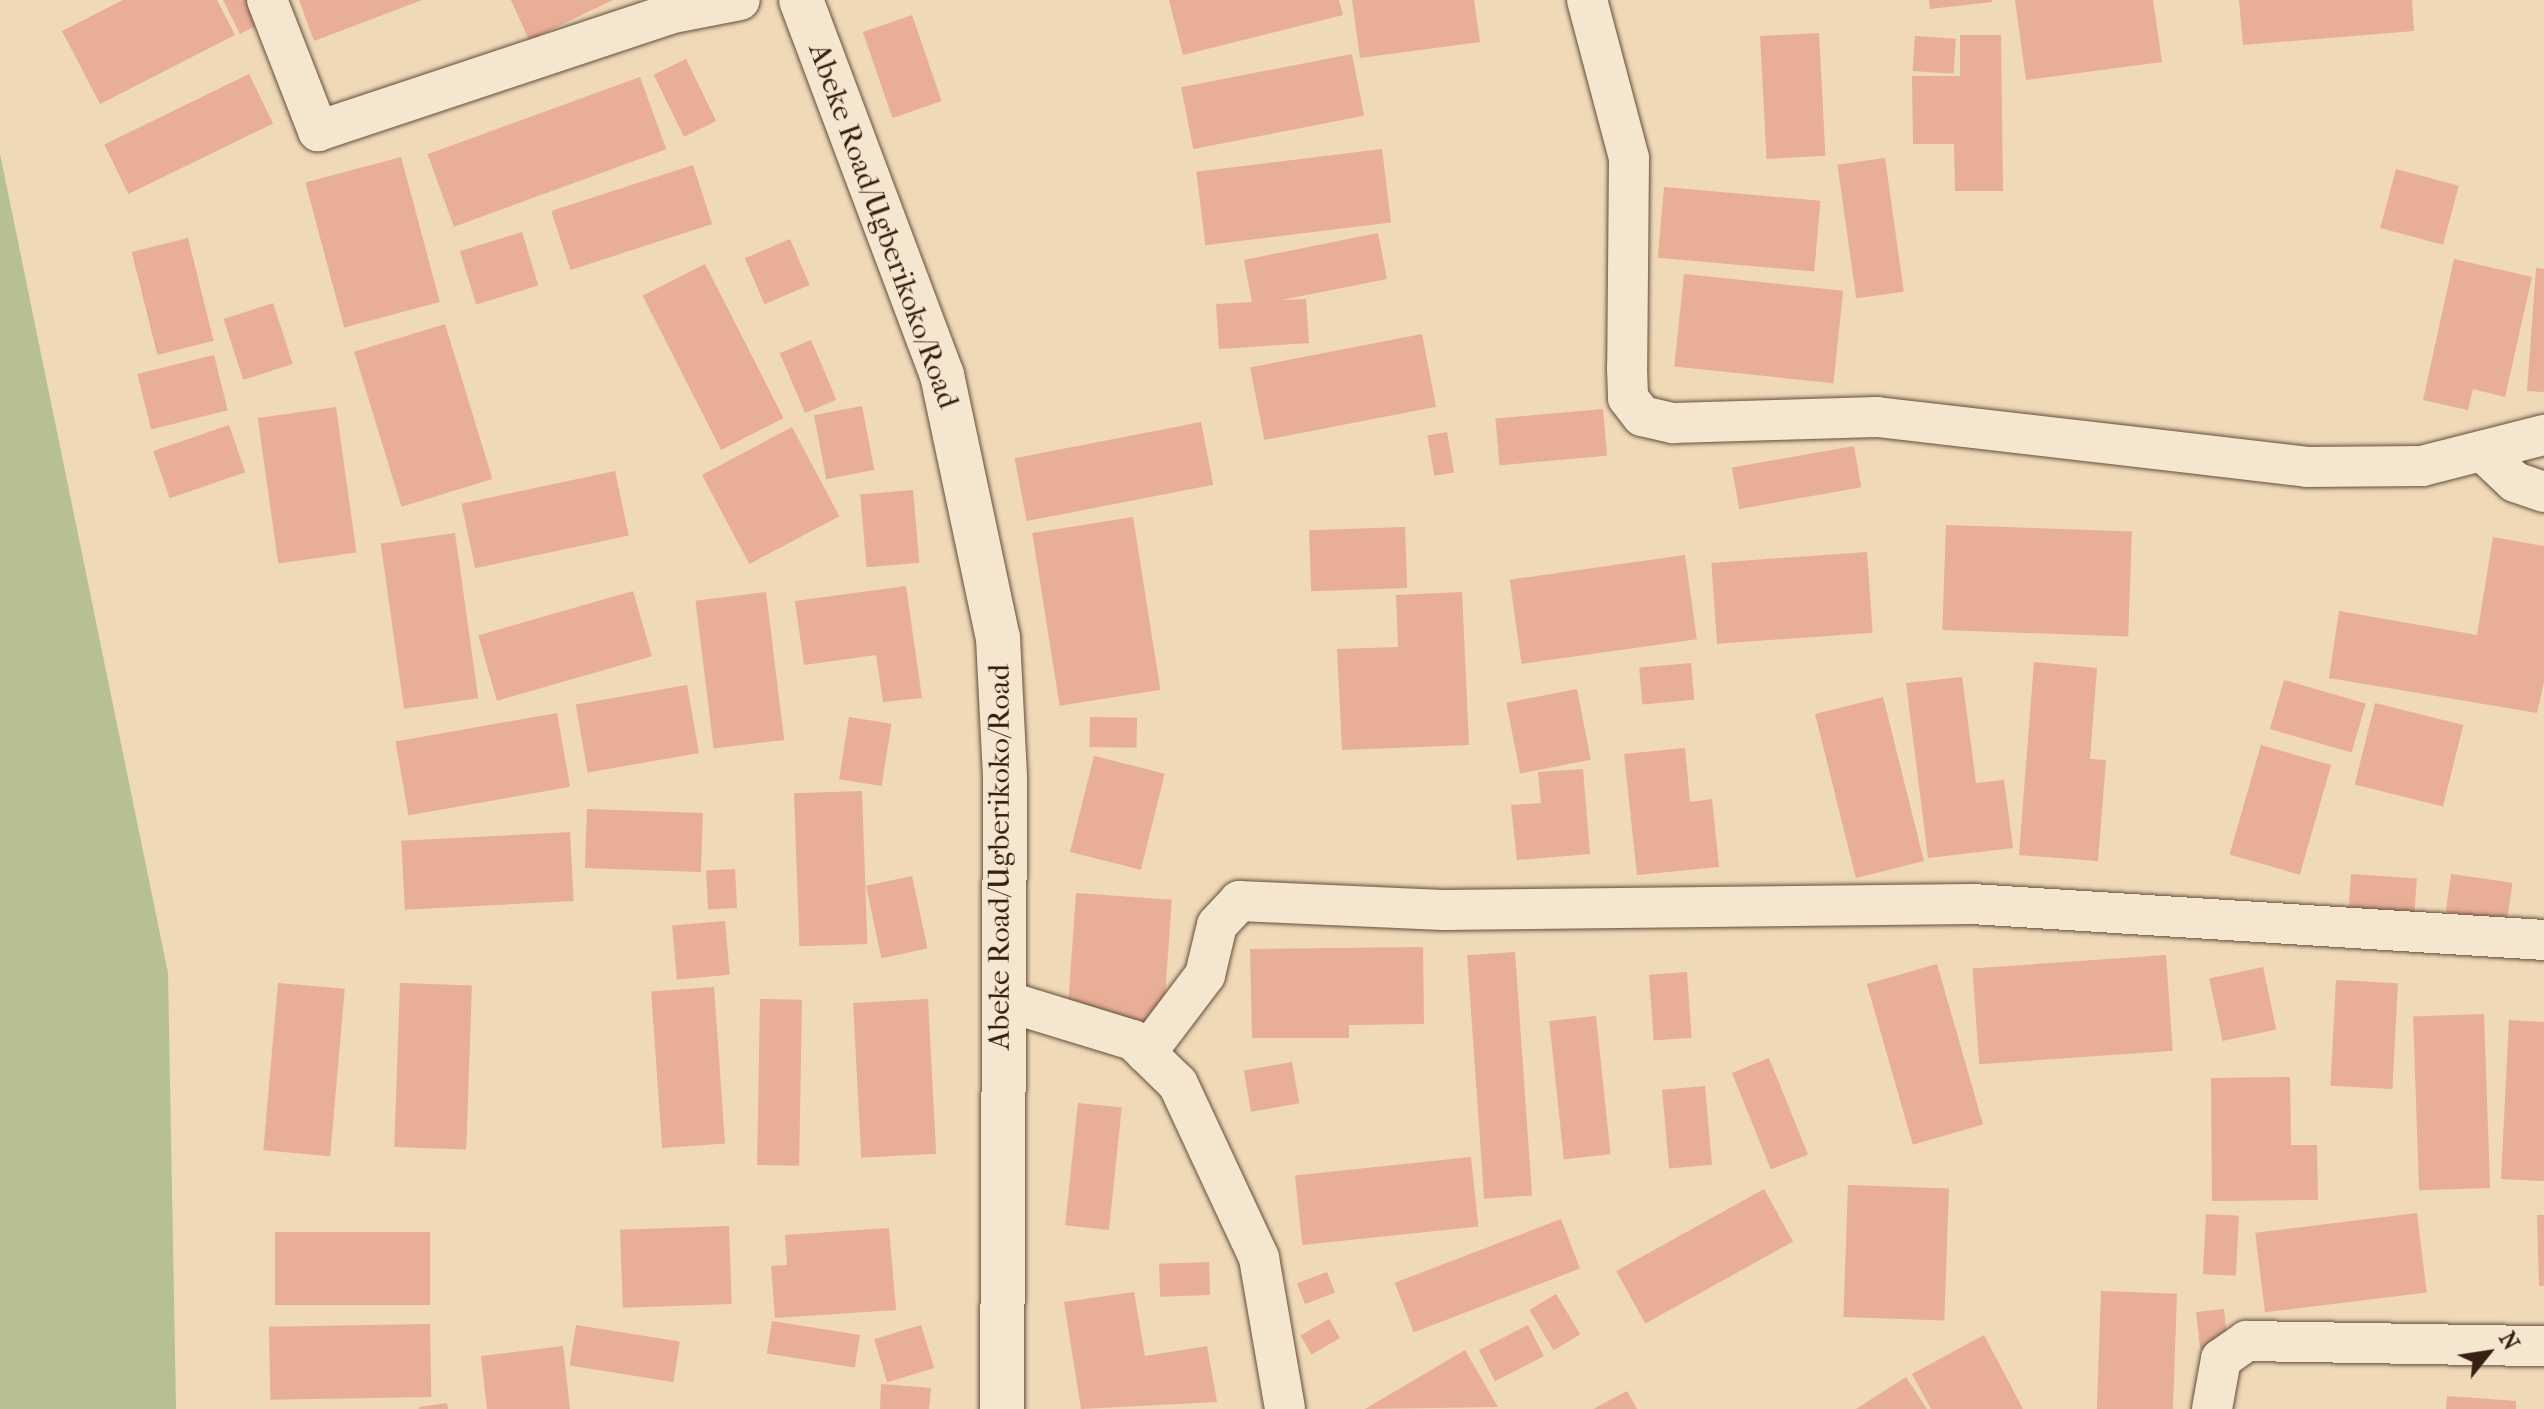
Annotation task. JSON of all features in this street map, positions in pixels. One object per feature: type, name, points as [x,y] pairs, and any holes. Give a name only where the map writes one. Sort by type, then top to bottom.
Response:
[{"type":"street","points":[[267,0],[318,131],[669,14],[740,0]]},
{"type":"street","name":"Abeke Road/Ugberikoko/Road","points":[[801,0],[942,375],[982,538],[998,638],[1005,778],[1002,1409]]},
{"type":"street","points":[[1587,0],[1629,158],[1628,398],[1642,416],[1673,423],[1877,417],[2307,467],[2422,466],[2544,435]]},
{"type":"street","points":[[2482,451],[2515,482],[2544,492]]},
{"type":"street","points":[[1146,1053],[1205,975],[1217,925],[1239,901],[1443,910],[1972,904],[2544,940]]},
{"type":"street","points":[[1002,1000],[1133,1040],[1178,1084],[1259,1258],[1285,1409]]},
{"type":"street","points":[[2212,1409],[2221,1359],[2247,1341],[2544,1346]]},
{"type":"green space","points":[[0,154],[168,973],[176,1409],[0,1409]]},
{"type":"building","points":[[123,0],[217,0],[235,35],[100,104],[62,31]]},
{"type":"building","points":[[223,0],[267,0],[275,16],[240,34]]},
{"type":"building","points":[[299,0],[422,0],[314,41]]},
{"type":"building","points":[[511,0],[613,0],[529,40]]},
{"type":"building","points":[[1169,0],[1339,0],[1343,15],[1183,55]]},
{"type":"building","points":[[1352,0],[1474,0],[1480,42],[1360,58]]},
{"type":"building","points":[[1929,0],[1992,0],[1992,2],[1930,9]]},
{"type":"building","points":[[2015,0],[2153,0],[2162,62],[2026,80]]},
{"type":"building","points":[[2239,0],[2412,0],[2414,31],[2243,45]]},
{"type":"building","points":[[912,15],[942,101],[892,118],[863,32]]},
{"type":"building","points":[[1819,33],[1825,156],[1767,159],[1760,36]]},
{"type":"building","points":[[1960,35],[2001,35],[2003,191],[1955,191],[1954,144],[1913,144],[1912,76],[1960,76]]},
{"type":"building","points":[[1915,36],[1956,39],[1953,74],[1913,71]]},
{"type":"building","points":[[1352,54],[1364,116],[1193,149],[1181,87]]},
{"type":"building","points":[[686,59],[716,121],[684,137],[654,75]]},
{"type":"building","points":[[249,74],[273,123],[128,194],[104,145]]},
{"type":"building","points":[[640,77],[666,149],[454,227],[428,154]]},
{"type":"building","points":[[1382,149],[1391,222],[1205,245],[1196,172]]},
{"type":"building","points":[[401,157],[440,302],[344,328],[305,183]]},
{"type":"building","points":[[1885,158],[1904,292],[1856,298],[1837,165]]},
{"type":"building","points":[[693,165],[712,224],[570,270],[551,211]]},
{"type":"building","points":[[2396,169],[2459,186],[2443,245],[2380,228]]},
{"type":"building","points":[[1664,187],[1820,201],[1814,271],[1658,258]]},
{"type":"building","points":[[522,232],[538,286],[476,305],[460,251]]},
{"type":"building","points":[[1378,233],[1387,279],[1281,300],[1306,299],[1309,343],[1219,349],[1216,304],[1252,302],[1244,260]]},
{"type":"building","points":[[188,238],[214,341],[157,355],[132,252]]},
{"type":"building","points":[[790,239],[810,285],[764,304],[745,258]]},
{"type":"building","points":[[2454,259],[2532,277],[2505,397],[2473,389],[2468,410],[2423,400]]},
{"type":"building","points":[[705,264],[784,418],[721,450],[643,296]]},
{"type":"building","points":[[2536,268],[2544,269],[2544,392],[2527,391]]},
{"type":"building","points":[[1684,274],[1843,291],[1833,383],[1674,366]]},
{"type":"building","points":[[273,303],[293,364],[243,380],[224,319]]},
{"type":"building","points":[[445,324],[492,479],[402,507],[354,352]]},
{"type":"building","points":[[1422,334],[1436,407],[1264,440],[1250,367]]},
{"type":"building","points":[[811,340],[836,400],[805,413],[780,353]]},
{"type":"building","points":[[214,355],[228,410],[151,429],[137,374]]},
{"type":"building","points":[[862,406],[874,470],[826,479],[814,415]]},
{"type":"building","points":[[336,407],[356,553],[278,564],[258,418]]},
{"type":"building","points":[[1603,409],[1607,456],[1500,465],[1495,418]]},
{"type":"building","points":[[1201,422],[1213,485],[1027,521],[1014,458]]},
{"type":"building","points":[[229,425],[245,472],[170,498],[153,451]]},
{"type":"building","points":[[792,427],[839,516],[749,564],[702,475]]},
{"type":"building","points":[[1447,432],[1454,472],[1434,476],[1427,435]]},
{"type":"building","points":[[1854,446],[1861,487],[1739,509],[1732,468]]},
{"type":"building","points":[[615,471],[629,536],[475,568],[461,504]]},
{"type":"building","points":[[913,490],[919,563],[867,567],[860,495]]},
{"type":"building","points":[[1133,517],[1160,690],[1060,706],[1032,533]]},
{"type":"building","points":[[1946,525],[2132,531],[2128,636],[1942,630]]},
{"type":"building","points":[[1405,527],[1407,588],[1311,591],[1309,530]]},
{"type":"building","points":[[455,533],[478,698],[404,709],[381,543]]},
{"type":"building","points":[[2493,537],[2544,546],[2544,682],[2537,713],[2329,678],[2339,611],[2477,635]]},
{"type":"building","points":[[1867,552],[1873,633],[1717,644],[1711,563]]},
{"type":"building","points":[[1685,555],[1697,639],[1522,664],[1510,580]]},
{"type":"building","points":[[906,586],[922,698],[883,702],[876,655],[804,665],[795,601]]},
{"type":"building","points":[[633,591],[652,656],[497,701],[478,635]]},
{"type":"building","points":[[766,592],[784,740],[714,749],[696,601]]},
{"type":"building","points":[[1462,592],[1469,745],[1342,750],[1337,649],[1398,647],[1396,595]]},
{"type":"building","points":[[2034,662],[2097,668],[2090,759],[2106,760],[2098,861],[2019,855]]},
{"type":"building","points":[[1691,663],[1694,700],[1642,704],[1639,668]]},
{"type":"building","points":[[1962,677],[1976,783],[2004,780],[2013,848],[1928,858],[1906,683]]},
{"type":"building","points":[[2284,680],[2366,703],[2352,752],[2270,729]]},
{"type":"building","points":[[687,685],[699,753],[588,773],[576,705]]},
{"type":"building","points":[[1577,689],[1591,760],[1520,773],[1506,703]]},
{"type":"building","points":[[1883,697],[1924,861],[1856,878],[1815,714]]},
{"type":"building","points":[[2375,703],[2463,725],[2443,807],[2355,785]]},
{"type":"building","points":[[557,713],[570,787],[409,815],[395,741]]},
{"type":"building","points":[[849,717],[891,724],[882,786],[839,779]]},
{"type":"building","points":[[1090,717],[1137,718],[1136,748],[1089,747]]},
{"type":"building","points":[[2261,745],[2331,765],[2300,875],[2230,855]]},
{"type":"building","points":[[1685,748],[1690,802],[1712,799],[1719,867],[1637,875],[1624,754]]},
{"type":"building","points":[[1094,756],[1165,774],[1141,870],[1070,852]]},
{"type":"building","points":[[1583,769],[1590,854],[1517,860],[1511,805],[1541,803],[1538,772]]},
{"type":"building","points":[[862,791],[867,944],[799,946],[794,793]]},
{"type":"building","points":[[587,809],[703,813],[701,872],[585,868]]},
{"type":"building","points":[[570,832],[574,901],[405,910],[401,841]]},
{"type":"building","points":[[735,869],[737,908],[708,909],[706,871]]},
{"type":"building","points":[[2351,874],[2417,879],[2414,915],[2348,910]]},
{"type":"building","points":[[2451,874],[2512,883],[2507,920],[2446,912]]},
{"type":"building","points":[[912,876],[927,948],[881,958],[866,886]]},
{"type":"building","points":[[1076,893],[1172,900],[1163,1026],[1067,1020]]},
{"type":"building","points":[[725,921],[730,975],[677,979],[672,926]]},
{"type":"building","points":[[1423,947],[1424,1024],[1349,1025],[1349,1038],[1252,1038],[1250,949]]},
{"type":"building","points":[[1515,952],[1532,1195],[1484,1199],[1467,955]]},
{"type":"building","points":[[2166,955],[2173,1051],[1979,1064],[1972,969]]},
{"type":"building","points":[[1937,964],[1983,1125],[1913,1145],[1867,984]]},
{"type":"building","points":[[2263,967],[2276,1030],[2223,1041],[2209,978]]},
{"type":"building","points":[[1687,972],[1692,1038],[1654,1040],[1649,975]]},
{"type":"building","points":[[2336,980],[2398,983],[2392,1089],[2330,1086]]},
{"type":"building","points":[[278,983],[345,989],[330,1156],[263,1150]]},
{"type":"building","points":[[400,983],[472,986],[466,1149],[394,1147]]},
{"type":"building","points":[[714,987],[725,1144],[662,1148],[651,991]]},
{"type":"building","points":[[760,999],[802,1000],[799,1166],[757,1165]]},
{"type":"building","points":[[928,999],[936,1154],[861,1158],[853,1003]]},
{"type":"building","points":[[2484,1014],[2490,1188],[2419,1190],[2413,1016]]},
{"type":"building","points":[[1596,1016],[1611,1154],[1564,1159],[1549,1021]]},
{"type":"building","points":[[2509,1020],[2544,1022],[2544,1181],[2501,1179]]},
{"type":"building","points":[[1769,1058],[1808,1154],[1771,1169],[1732,1073]]},
{"type":"building","points":[[1292,1062],[1299,1103],[1251,1112],[1244,1071]]},
{"type":"building","points":[[2290,1077],[2291,1145],[2317,1145],[2318,1200],[2212,1201],[2211,1078]]},
{"type":"building","points":[[1705,1086],[1712,1165],[1669,1168],[1662,1090]]},
{"type":"building","points":[[1078,1103],[1122,1108],[1109,1230],[1065,1225]]},
{"type":"building","points":[[1471,1157],[1478,1227],[1302,1245],[1295,1176]]},
{"type":"building","points":[[1848,1185],[1949,1189],[1944,1320],[1843,1317]]},
{"type":"building","points":[[1764,1189],[1793,1241],[1645,1323],[1616,1271]]},
{"type":"building","points":[[2417,1213],[2427,1292],[2265,1312],[2255,1233]]},
{"type":"building","points":[[2206,1214],[2239,1216],[2236,1276],[2203,1274]]},
{"type":"building","points":[[2537,1215],[2544,1215],[2544,1286],[2539,1286]]},
{"type":"building","points":[[1561,1219],[1580,1268],[1414,1332],[1395,1283]]},
{"type":"building","points":[[729,1226],[732,1304],[623,1308],[620,1230]]},
{"type":"building","points":[[889,1228],[896,1310],[775,1318],[771,1266],[787,1265],[785,1235]]},
{"type":"building","points":[[275,1232],[430,1232],[430,1305],[275,1305]]},
{"type":"building","points":[[1209,1262],[1210,1295],[1160,1297],[1159,1264]]},
{"type":"building","points":[[1327,1272],[1335,1293],[1305,1304],[1297,1283]]},
{"type":"building","points":[[2101,1291],[2177,1294],[2173,1409],[2097,1409]]},
{"type":"building","points":[[1134,1292],[1145,1356],[1207,1346],[1217,1402],[1081,1409],[1064,1302]]},
{"type":"building","points":[[1556,1294],[1580,1334],[1554,1350],[1529,1310]]},
{"type":"building","points":[[2224,1309],[2228,1347],[2200,1350],[2196,1312]]},
{"type":"building","points":[[1329,1319],[1340,1338],[1311,1355],[1300,1336]]},
{"type":"building","points":[[772,1321],[860,1335],[855,1368],[767,1354]]},
{"type":"building","points":[[430,1324],[431,1397],[270,1400],[269,1327]]},
{"type":"building","points":[[576,1325],[680,1341],[673,1382],[570,1365]]},
{"type":"building","points":[[921,1325],[934,1368],[887,1382],[874,1339]]},
{"type":"building","points":[[1528,1325],[1544,1356],[1495,1381],[1479,1350]]},
{"type":"building","points":[[1984,1335],[2023,1409],[1931,1409],[1912,1374]]},
{"type":"building","points":[[563,1346],[570,1409],[487,1409],[481,1356]]},
{"type":"building","points":[[1465,1350],[1498,1407],[1365,1409]]},
{"type":"building","points":[[1906,1377],[1927,1409],[1856,1409]]},
{"type":"building","points":[[881,1384],[931,1388],[929,1409],[880,1409]]},
{"type":"building","points":[[1627,1391],[1637,1409],[1593,1409]]},
{"type":"building","points":[[2447,1396],[2516,1401],[2516,1409],[2446,1409]]},
{"type":"building","points":[[447,1403],[448,1409],[419,1409],[419,1407]]}]
